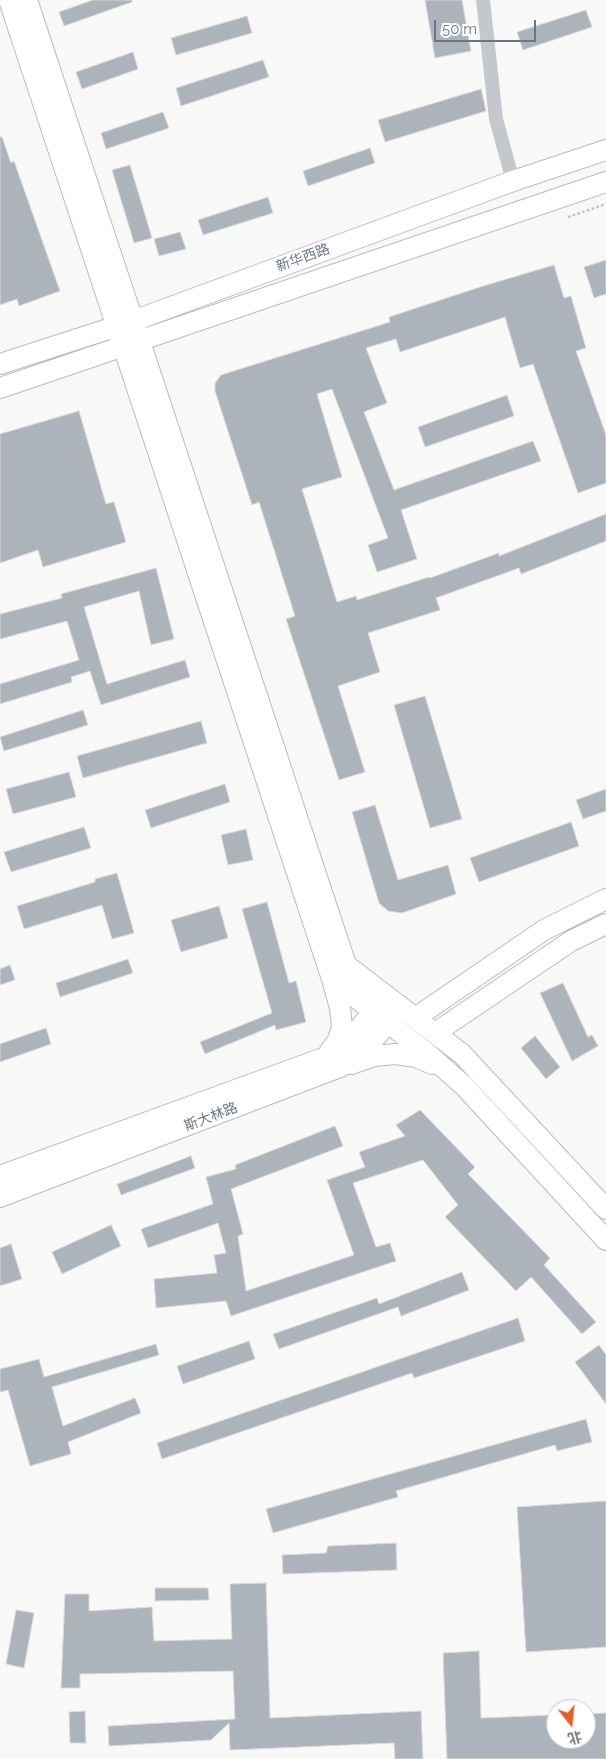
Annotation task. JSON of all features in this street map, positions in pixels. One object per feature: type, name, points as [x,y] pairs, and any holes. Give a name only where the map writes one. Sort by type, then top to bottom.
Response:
[{"type":"main road","points":[[9,0],[125,323]]},
{"type":"main road","points":[[27,0],[131,342],[339,972],[342,1027],[333,1062],[396,1054],[416,1057],[446,1070]]},
{"type":"main road","name":"新华西路","points":[[0,364],[125,323],[513,181],[606,150]]},
{"type":"main road","name":"新华西路","points":[[0,388],[606,182]]},
{"type":"main road","points":[[415,1018],[544,930],[606,899]]},
{"type":"main road","points":[[435,1033],[570,941],[606,924]]},
{"type":"main road","points":[[339,972],[391,999],[462,1054],[606,1209]]},
{"type":"main road","points":[[339,972],[381,1017],[464,1086],[606,1240]]},
{"type":"main road","name":"斯大林路","points":[[0,1197],[333,1062],[345,1045],[381,1017],[391,999]]},
{"type":"main road","name":"斯大林路","points":[[0,1176],[333,1062]]},
{"type":"street","points":[[483,0],[496,119],[513,181]]},
{"type":"path","points":[[568,217],[606,204]]},
{"type":"building","points":[[93,0],[132,0],[132,2],[64,26],[59,12]]},
{"type":"building","points":[[425,0],[462,0],[471,51],[435,58]]},
{"type":"building","points":[[586,10],[592,27],[523,50],[517,32]]},
{"type":"building","points":[[247,16],[252,33],[176,55],[171,38]]},
{"type":"building","points":[[133,52],[138,69],[82,89],[76,72]]},
{"type":"building","points":[[263,60],[269,77],[181,106],[176,88]]},
{"type":"building","points":[[481,89],[486,111],[385,142],[378,120]]},
{"type":"building","points":[[163,112],[169,128],[106,149],[101,133]]},
{"type":"building","points":[[0,137],[2,137],[11,163],[14,161],[60,291],[19,306],[17,299],[0,305]]},
{"type":"building","points":[[370,148],[375,163],[308,186],[303,171]]},
{"type":"building","points":[[130,165],[152,238],[134,243],[112,170]]},
{"type":"building","points":[[268,197],[273,213],[203,235],[198,220]]},
{"type":"building","points":[[180,232],[186,249],[159,256],[154,239]]},
{"type":"building","points":[[606,260],[606,294],[594,298],[584,267]]},
{"type":"building","points":[[554,265],[564,298],[571,296],[586,348],[576,351],[606,435],[606,483],[578,493],[533,364],[520,368],[505,317],[400,352],[396,339],[366,348],[387,403],[364,412],[394,490],[533,441],[541,461],[401,510],[417,559],[377,572],[368,545],[388,538],[332,389],[317,394],[342,477],[302,489],[337,602],[356,596],[357,600],[430,578],[499,553],[499,556],[606,514],[606,541],[521,574],[519,568],[436,598],[440,610],[368,633],[380,672],[338,686],[365,772],[339,780],[286,619],[295,616],[259,502],[252,505],[215,391],[215,383],[221,375],[390,322],[389,317]]},
{"type":"building","points":[[507,395],[514,416],[425,447],[418,427]]},
{"type":"building","points":[[79,411],[106,504],[114,502],[126,542],[43,567],[38,550],[0,563],[0,434]]},
{"type":"building","points":[[156,568],[174,639],[151,645],[139,591],[84,607],[107,684],[185,660],[190,677],[101,705],[90,671],[71,677],[72,682],[0,704],[0,684],[79,660],[67,621],[0,639],[0,614],[62,598],[61,594]]},
{"type":"building","points":[[425,696],[462,819],[430,828],[394,705]]},
{"type":"building","points":[[83,710],[88,725],[4,751],[0,737]]},
{"type":"building","points":[[201,721],[207,743],[83,778],[77,756]]},
{"type":"building","points":[[69,772],[76,797],[13,814],[6,789]]},
{"type":"building","points":[[225,784],[230,802],[151,828],[145,810]]},
{"type":"building","points":[[606,789],[606,811],[583,819],[576,800]]},
{"type":"building","points":[[375,805],[398,880],[448,865],[456,894],[402,913],[388,911],[379,903],[352,812]]},
{"type":"building","points":[[571,822],[579,846],[479,882],[470,858]]},
{"type":"building","points":[[84,827],[91,848],[11,872],[4,852]]},
{"type":"building","points":[[246,829],[253,860],[228,865],[221,835]]},
{"type":"building","points":[[117,873],[134,933],[112,939],[102,905],[24,929],[17,906],[95,882],[95,879]]},
{"type":"building","points":[[267,902],[289,983],[296,981],[306,1022],[276,1030],[275,1025],[205,1054],[200,1042],[272,1013],[242,909]]},
{"type":"building","points":[[219,906],[228,938],[181,952],[171,920]]},
{"type":"building","points":[[128,959],[133,973],[60,997],[56,983]]},
{"type":"building","points":[[10,965],[15,980],[0,985],[0,969]]},
{"type":"building","points":[[563,983],[588,1037],[592,1035],[598,1046],[572,1061],[540,993]]},
{"type":"building","points":[[46,1028],[51,1044],[0,1062],[0,1044]]},
{"type":"building","points":[[535,1036],[560,1067],[546,1079],[521,1048]]},
{"type":"building","points":[[420,1110],[475,1167],[468,1174],[550,1258],[544,1265],[596,1322],[582,1334],[531,1277],[516,1291],[445,1217],[458,1205],[423,1160],[353,1183],[376,1247],[390,1243],[396,1261],[231,1316],[226,1301],[156,1308],[154,1279],[217,1273],[214,1255],[226,1253],[218,1223],[148,1248],[141,1229],[213,1204],[206,1177],[236,1169],[235,1165],[335,1126],[343,1146],[231,1189],[243,1234],[238,1236],[246,1291],[354,1255],[327,1180],[365,1167],[359,1152],[405,1136],[396,1125]]},
{"type":"building","points":[[191,1156],[195,1168],[121,1195],[117,1184]]},
{"type":"building","points":[[111,1225],[121,1246],[62,1274],[52,1252]]},
{"type":"building","points":[[11,1244],[22,1279],[0,1286],[0,1248]]},
{"type":"building","points":[[462,1272],[469,1290],[401,1316],[398,1307],[279,1349],[273,1334],[377,1298],[379,1304]]},
{"type":"building","points":[[518,1318],[525,1341],[414,1378],[412,1373],[162,1459],[157,1443]]},
{"type":"building","points":[[249,1341],[255,1359],[183,1384],[177,1366]]},
{"type":"building","points":[[156,1344],[159,1355],[52,1387],[63,1426],[135,1398],[141,1413],[68,1442],[71,1454],[30,1466],[8,1390],[0,1392],[0,1369],[39,1359],[44,1377]]},
{"type":"building","points":[[599,1345],[606,1355],[606,1404],[575,1362]]},
{"type":"building","points":[[586,1419],[592,1442],[557,1451],[555,1445],[396,1491],[398,1497],[273,1533],[266,1509]]},
{"type":"building","points":[[606,1501],[606,1647],[526,1652],[517,1507]]},
{"type":"building","points":[[396,1543],[397,1570],[283,1574],[282,1555],[326,1553],[328,1546]]},
{"type":"building","points":[[266,1583],[270,1718],[421,1711],[423,1759],[395,1759],[394,1743],[230,1750],[229,1723],[211,1740],[109,1746],[108,1726],[235,1719],[233,1671],[80,1674],[80,1688],[61,1688],[65,1594],[89,1594],[89,1611],[152,1607],[154,1641],[232,1639],[230,1584]]},
{"type":"building","points":[[155,1588],[208,1588],[209,1600],[155,1601]]},
{"type":"building","points":[[16,1610],[34,1613],[24,1668],[6,1664]]},
{"type":"building","points":[[479,1651],[481,1718],[546,1715],[546,1749],[596,1749],[596,1714],[606,1713],[606,1759],[447,1759],[443,1653]]},
{"type":"building","points":[[85,1711],[86,1743],[70,1743],[69,1712]]}]
